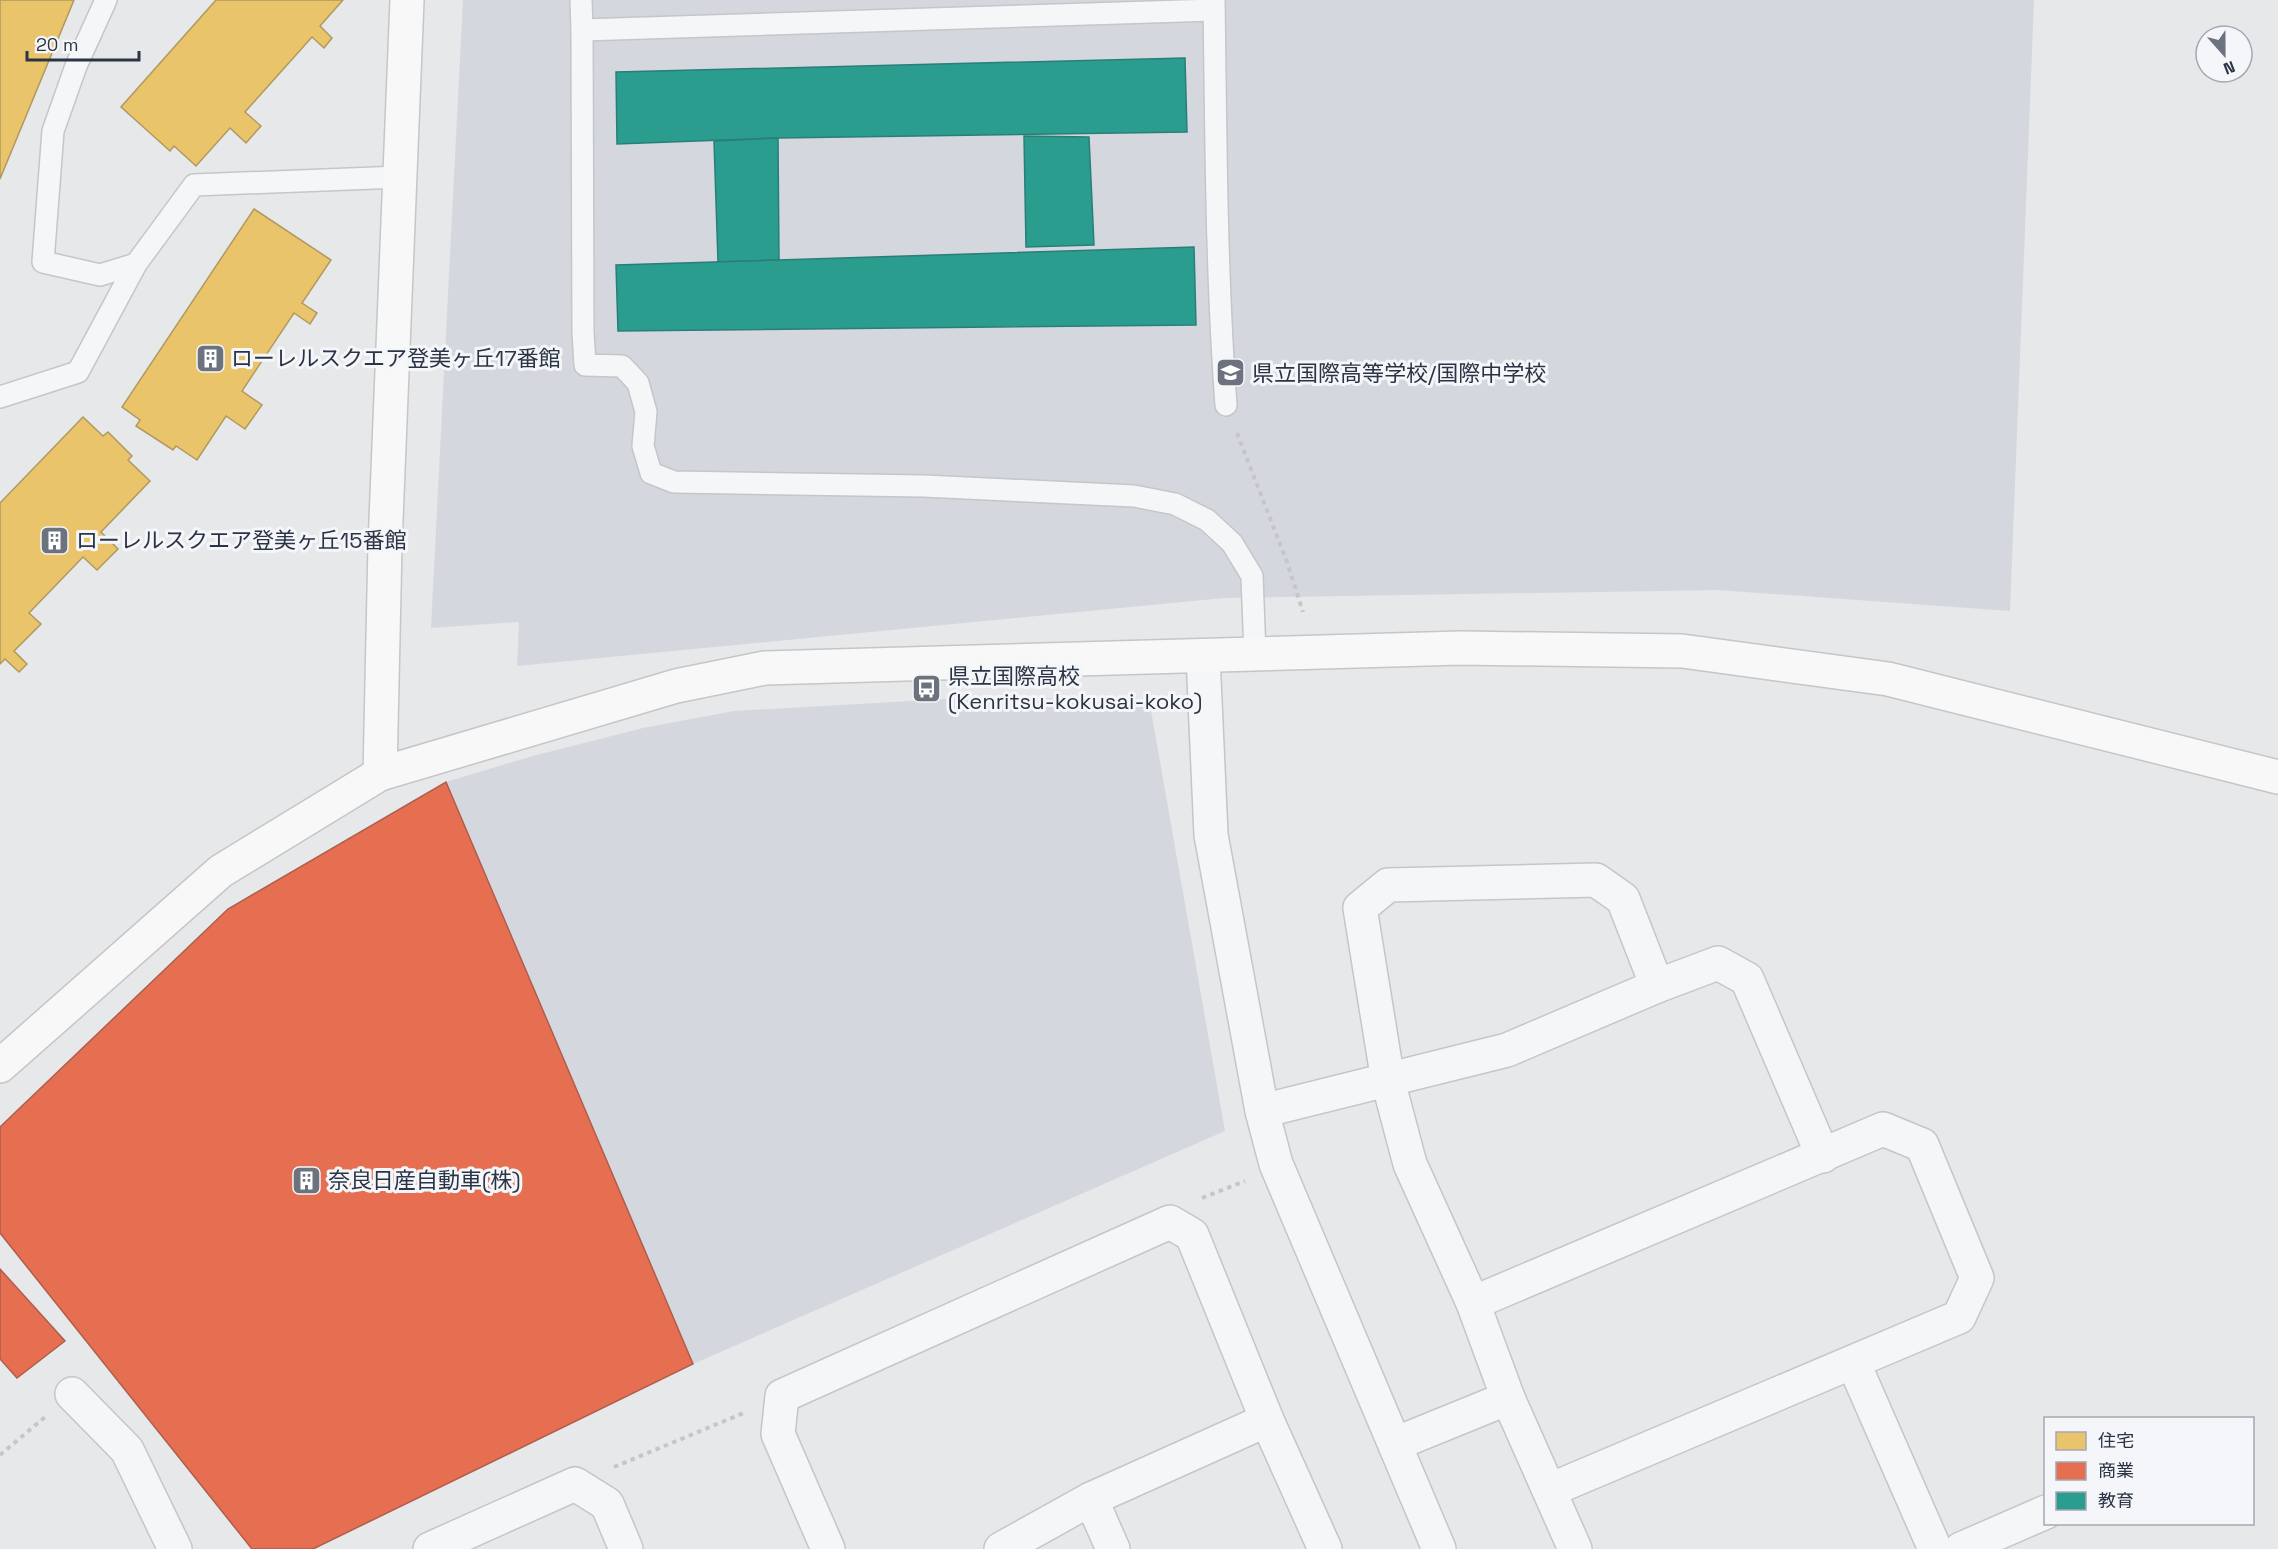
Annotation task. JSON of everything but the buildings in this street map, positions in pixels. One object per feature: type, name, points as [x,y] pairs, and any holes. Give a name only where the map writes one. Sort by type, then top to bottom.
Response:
[{"type":"street","points":[[380,774],[385,545],[407,0]]},
{"type":"street","points":[[0,1066],[221,871],[380,774],[676,686],[765,668],[1461,648],[1682,651],[1888,679],[2278,777]]},
{"type":"street","points":[[1203,656],[1211,835],[1262,1111],[1276,1164],[1439,1549]]},
{"type":"street","points":[[1575,1549],[1508,1398],[1473,1303],[1410,1164],[1388,1081],[1360,908],[1388,885],[1596,880],[1623,899],[1657,986]]},
{"type":"street","points":[[1262,1111],[1507,1050],[1657,986],[1718,963],[1747,979],[1823,1156]]},
{"type":"street","points":[[1473,1303],[1883,1129],[1922,1145],[1977,1278],[1959,1317],[1550,1490]]},
{"type":"street","points":[[828,1549],[778,1434],[782,1396],[1170,1222],[1192,1235],[1268,1420],[1325,1549]]},
{"type":"street","points":[[1853,1362],[1935,1549]]},
{"type":"street","points":[[72,1394],[127,1450],[175,1549]]},
{"type":"street","points":[[1395,1444],[1508,1398]]},
{"type":"street","points":[[1001,1549],[1091,1499],[1268,1420]]},
{"type":"street","points":[[430,1549],[574,1484],[607,1504],[626,1549]]},
{"type":"street","points":[[1091,1499],[1113,1549]]},
{"type":"street","points":[[1961,1549],[2044,1513]]},
{"type":"lane","points":[[106,0],[76,66],[53,131],[43,262],[100,275],[136,264]]},
{"type":"lane","points":[[582,0],[585,365],[622,366],[638,383],[646,412],[643,446],[651,473],[674,482],[924,486],[1134,496],[1175,504],[1207,520],[1232,543],[1252,576],[1255,655]]},
{"type":"lane","points":[[582,30],[1214,5],[1221,345],[1226,405]]},
{"type":"lane","points":[[0,397],[78,372],[136,264],[194,185],[400,177]]},
{"type":"path","points":[[1226,405],[1287,562],[1303,612]]},
{"type":"path","points":[[1170,1222],[1185,1204],[1254,1178]]},
{"type":"path","points":[[574,1484],[782,1396]]},
{"type":"path","points":[[0,1455],[43,1419]]},
{"type":"shaded area","name":"県立国際高等学校/国際中学校","points":[[463,0],[2034,0],[2010,611],[1718,590],[1224,598],[517,666],[519,622],[431,628]]},
{"type":"shaded area","points":[[964,698],[1046,698],[1150,705],[1225,1131],[693,1364],[446,782],[533,756],[643,728],[734,711]]},
{"type":"place","name":"ローレルスクエア登美ヶ丘17番館","points":[[210,358]]},
{"type":"place","name":"県立国際高等学校/国際中学校","points":[[1231,373]]},
{"type":"place","name":"ローレルスクエア登美ヶ丘15番館","points":[[55,540]]},
{"type":"place","name":"県立国際高校 (Kenritsu-kokusai-koko)","points":[[927,689]]},
{"type":"place","name":"奈良日産自動車(株)","points":[[307,1180]]}]
